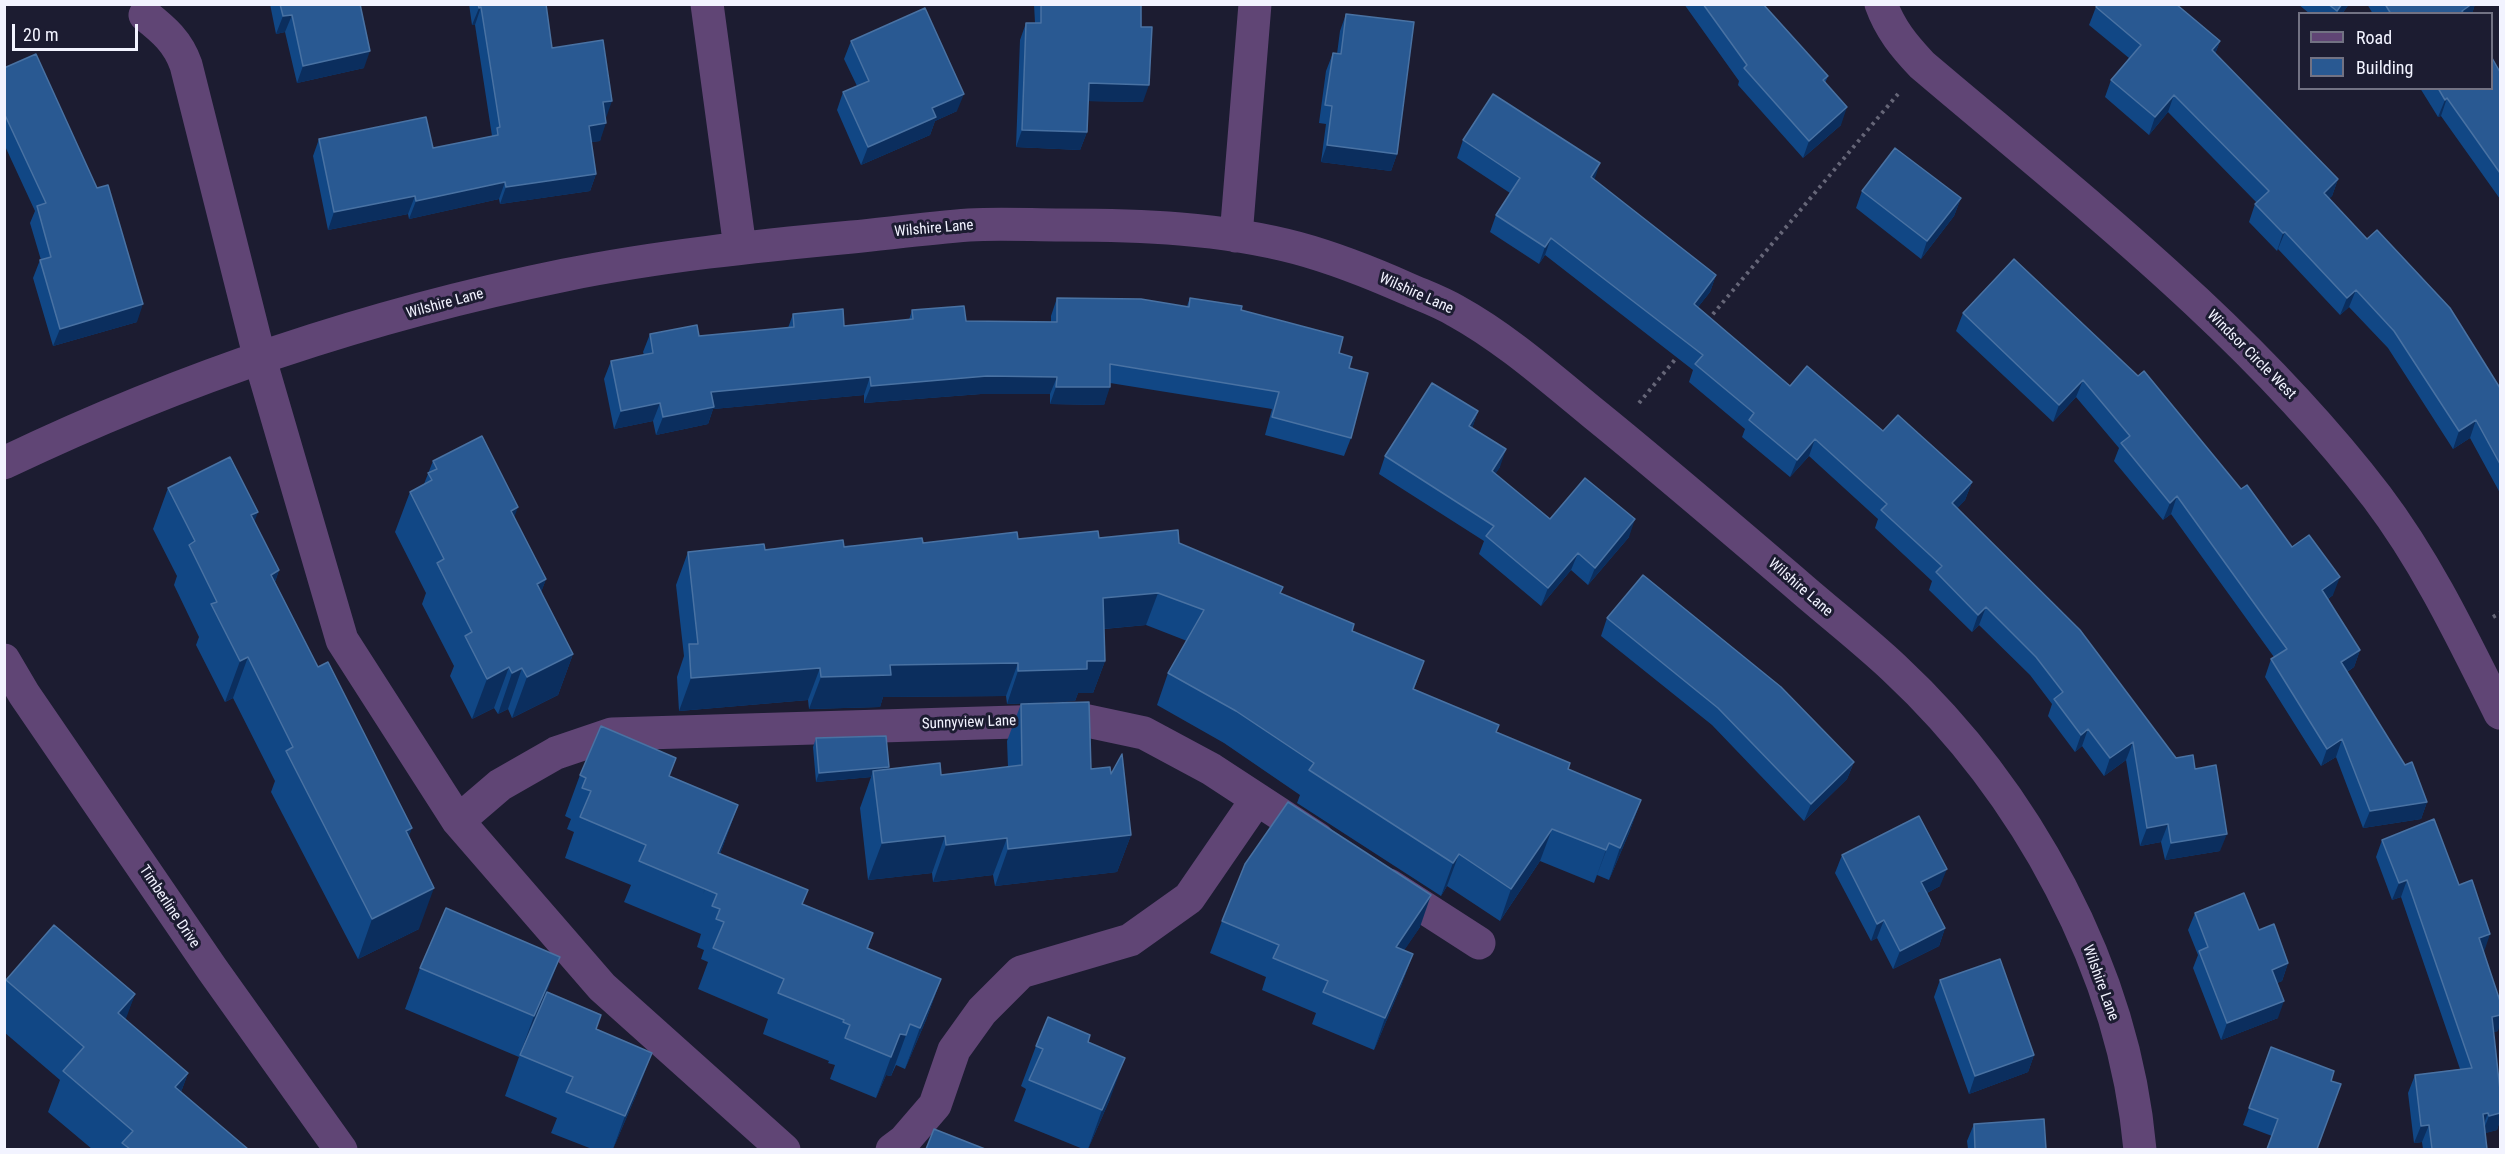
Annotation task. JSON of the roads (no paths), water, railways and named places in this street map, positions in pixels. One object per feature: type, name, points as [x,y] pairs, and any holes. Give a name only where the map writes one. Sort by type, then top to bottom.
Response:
[{"type":"street","points":[[707,4],[740,248]]},
{"type":"street","points":[[1236,236],[1255,4]]},
{"type":"street","name":"Windsor Circle West","points":[[1881,4],[1887,21],[1901,43],[1922,65],[2172,278],[2291,396],[2377,497],[2422,563],[2500,713]]},
{"type":"street","points":[[145,15],[166,31],[180,48],[186,65],[260,359],[342,640],[458,821],[602,987],[784,1149]]},
{"type":"street","name":"Wilshire Lane","points":[[4,463],[131,408],[260,359],[363,326],[473,296],[568,275],[740,248],[976,225],[1164,227],[1236,236],[1300,249],[1384,278],[1455,310],[1526,358],[1896,669],[1977,759],[2027,826],[2066,894],[2100,978],[2124,1053],[2137,1115],[2140,1149]]},
{"type":"street","name":"Timberline Drive","points":[[4,660],[24,694],[212,969],[342,1149]]},
{"type":"street","name":"Sunnyview Lane","points":[[458,821],[500,785],[556,753],[612,734],[1083,720],[1144,733],[1211,769],[1479,943]]},
{"type":"street","points":[[892,1149],[904,1141],[935,1105],[954,1050],[981,1011],[1021,972],[1130,940],[1190,898],[1257,799]]}]
